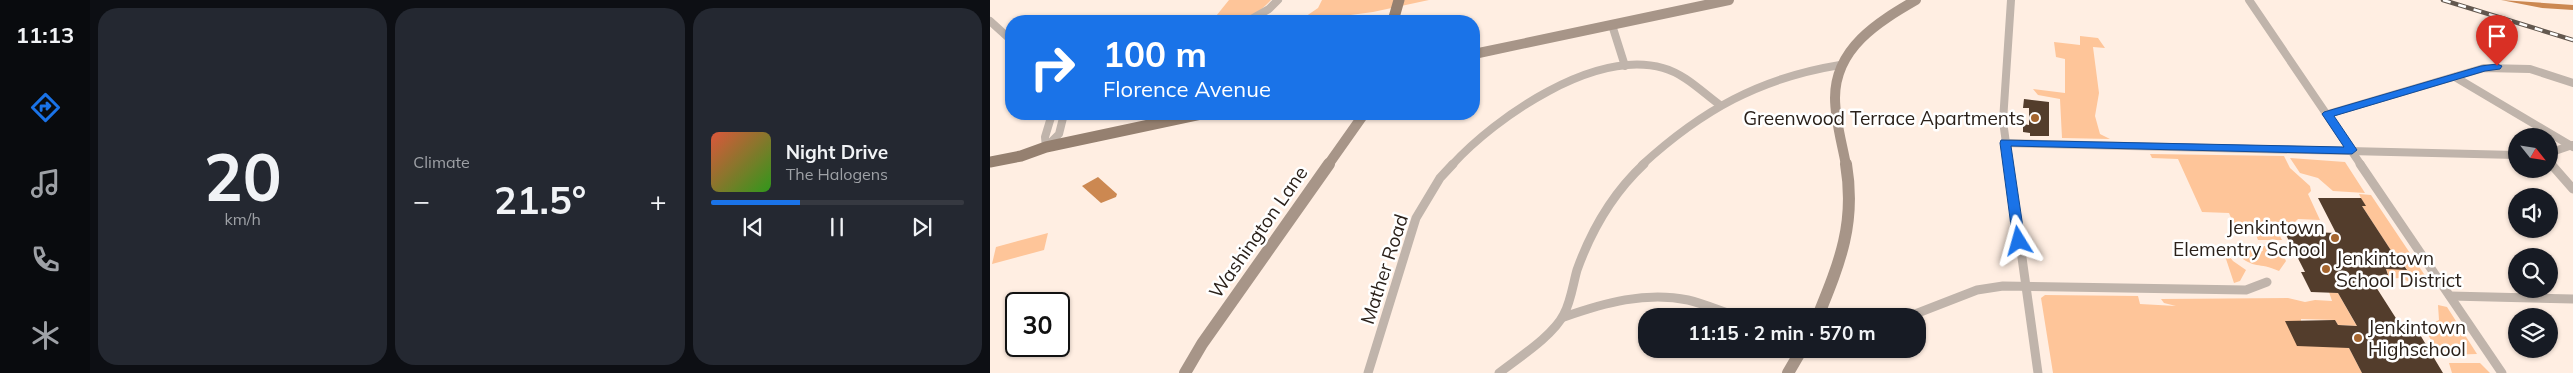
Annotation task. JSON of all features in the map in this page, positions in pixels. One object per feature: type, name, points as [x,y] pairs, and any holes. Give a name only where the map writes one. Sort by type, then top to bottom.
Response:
[{"type":"main road","points":[[1395,15],[1399,0]]},
{"type":"main road","points":[[990,162],[1021,156],[1046,147],[1173,120]]},
{"type":"main road","points":[[990,153],[1025,146],[1046,147]]},
{"type":"street","points":[[1258,15],[1269,9],[1278,0]]},
{"type":"street","points":[[1480,53],[1728,0]]},
{"type":"street","points":[[1821,308],[1846,236],[1850,204],[1846,158],[1837,118],[1834,91],[1840,66],[1856,41],[1873,26],[1916,0]]},
{"type":"street","points":[[2011,0],[2003,121],[2038,373]]},
{"type":"street","points":[[2249,0],[2502,373]]},
{"type":"street","points":[[990,21],[1005,35]]},
{"type":"street","points":[[1612,25],[1625,66]]},
{"type":"street","name":"Mather Road","points":[[1368,373],[1411,231],[1426,200],[1451,164],[1478,138],[1524,106],[1571,82],[1625,66],[1651,66],[1668,69],[1720,105]]},
{"type":"street","points":[[1564,317],[1582,258],[1595,227],[1614,198],[1665,143],[1720,105],[1780,79],[1840,66]]},
{"type":"street","points":[[2328,114],[2484,68],[2513,67],[2530,69],[2573,83]]},
{"type":"street","points":[[2455,78],[2572,146]]},
{"type":"street","points":[[1046,147],[1045,137],[1050,120]]},
{"type":"street","points":[[1046,147],[1059,134],[1062,120]]},
{"type":"street","name":"Washington Lane","points":[[1185,373],[1202,344],[1360,120]]},
{"type":"street","points":[[2005,143],[2508,155]]},
{"type":"street","points":[[2558,150],[2572,146]]},
{"type":"street","points":[[2558,172],[2573,188]]},
{"type":"street","points":[[1926,310],[1977,290],[2025,285],[2246,290],[2267,282]]},
{"type":"street","points":[[1499,373],[1564,317],[1629,298],[1654,296],[1688,300],[1712,308]]},
{"type":"street","points":[[2450,296],[2573,299]]},
{"type":"street","points":[[1788,373],[1797,358]]},
{"type":"shaded area","points":[[1229,0],[1271,0],[1252,15],[1217,15]]},
{"type":"shaded area","points":[[1322,0],[1429,0],[1350,15],[1308,15],[1318,8]]},
{"type":"shaded area","points":[[2501,0],[2573,5],[2573,10],[2542,8]]},
{"type":"shaded area","points":[[2080,36],[2098,38],[2105,48],[2093,47],[2099,93],[2095,116],[2100,134],[2110,139],[2062,138],[2060,99],[2038,95],[2033,89],[2065,93],[2065,59],[2056,57],[2054,42],[2080,45]]},
{"type":"shaded area","points":[[2150,154],[2284,156],[2290,168],[2310,186],[2311,191],[2308,194],[2320,220],[2298,219],[2294,223],[2297,230],[2277,230],[2282,240],[2258,240],[2254,230],[2236,229],[2229,213],[2202,212],[2178,159],[2152,158]]},
{"type":"shaded area","points":[[2290,158],[2345,162],[2365,193],[2333,191],[2318,178],[2300,173]]},
{"type":"shaded area","points":[[1098,177],[1117,194],[1116,197],[1101,203],[1082,186]]},
{"type":"shaded area","points":[[2359,194],[2371,195],[2428,280],[2417,275],[2418,285],[2400,278],[2385,279],[2384,275],[2388,274],[2386,269],[2407,269],[2392,252],[2362,206],[2365,206]]},
{"type":"shaded area","points":[[1048,233],[1044,250],[992,264],[996,247]]},
{"type":"shaded area","points":[[2262,246],[2279,246],[2286,261],[2279,271],[2246,261],[2234,251],[2234,249],[2263,251]]},
{"type":"shaded area","points":[[2222,247],[2233,261],[2246,270],[2240,281],[2234,283]]},
{"type":"shaded area","points":[[2329,292],[2338,293],[2355,323],[2360,326],[2338,325],[2335,320],[2301,319],[2301,322],[2286,321],[2349,348],[2362,373],[2053,373],[2041,298],[2045,295],[2138,296],[2140,304],[2176,306],[2164,303],[2161,299],[2288,298],[2305,302],[2315,300],[2332,301]]},
{"type":"shaded area","points":[[2438,305],[2447,307],[2477,354],[2445,355],[2436,348],[2422,325],[2428,326],[2439,320]]},
{"type":"shaded area","points":[[2449,363],[2480,363],[2490,373],[2452,373]]},
{"type":"building","name":"Greenwood Terrace Apartments","points":[[2024,99],[2049,102],[2049,136],[2030,136],[2030,133],[2023,132],[2023,124],[2029,125],[2029,108],[2023,108]]},
{"type":"building","points":[[2318,198],[2361,198],[2366,206],[2362,206],[2392,252],[2399,258],[2407,270],[2386,269],[2388,275],[2369,276],[2399,323],[2413,323],[2443,373],[2362,373],[2349,348],[2297,346],[2285,321],[2335,320],[2338,325],[2357,326],[2338,293],[2311,292],[2301,272],[2305,272],[2284,231],[2336,233]]},
{"type":"railway","points":[[2443,0],[2573,40]]},
{"type":"place","name":"Greenwood Terrace Apartments","points":[[2035,118]]},
{"type":"place","name":"Jenkintown Elementry School","points":[[2335,238]]},
{"type":"place","name":"Jenkintown School District","points":[[2326,269]]},
{"type":"place","name":"Jenkintown Highschool","points":[[2358,338]]},
{"type":"route","points":[[2019,241],[2005,143],[2352,150],[2328,114],[2484,68],[2497,66]]}]
